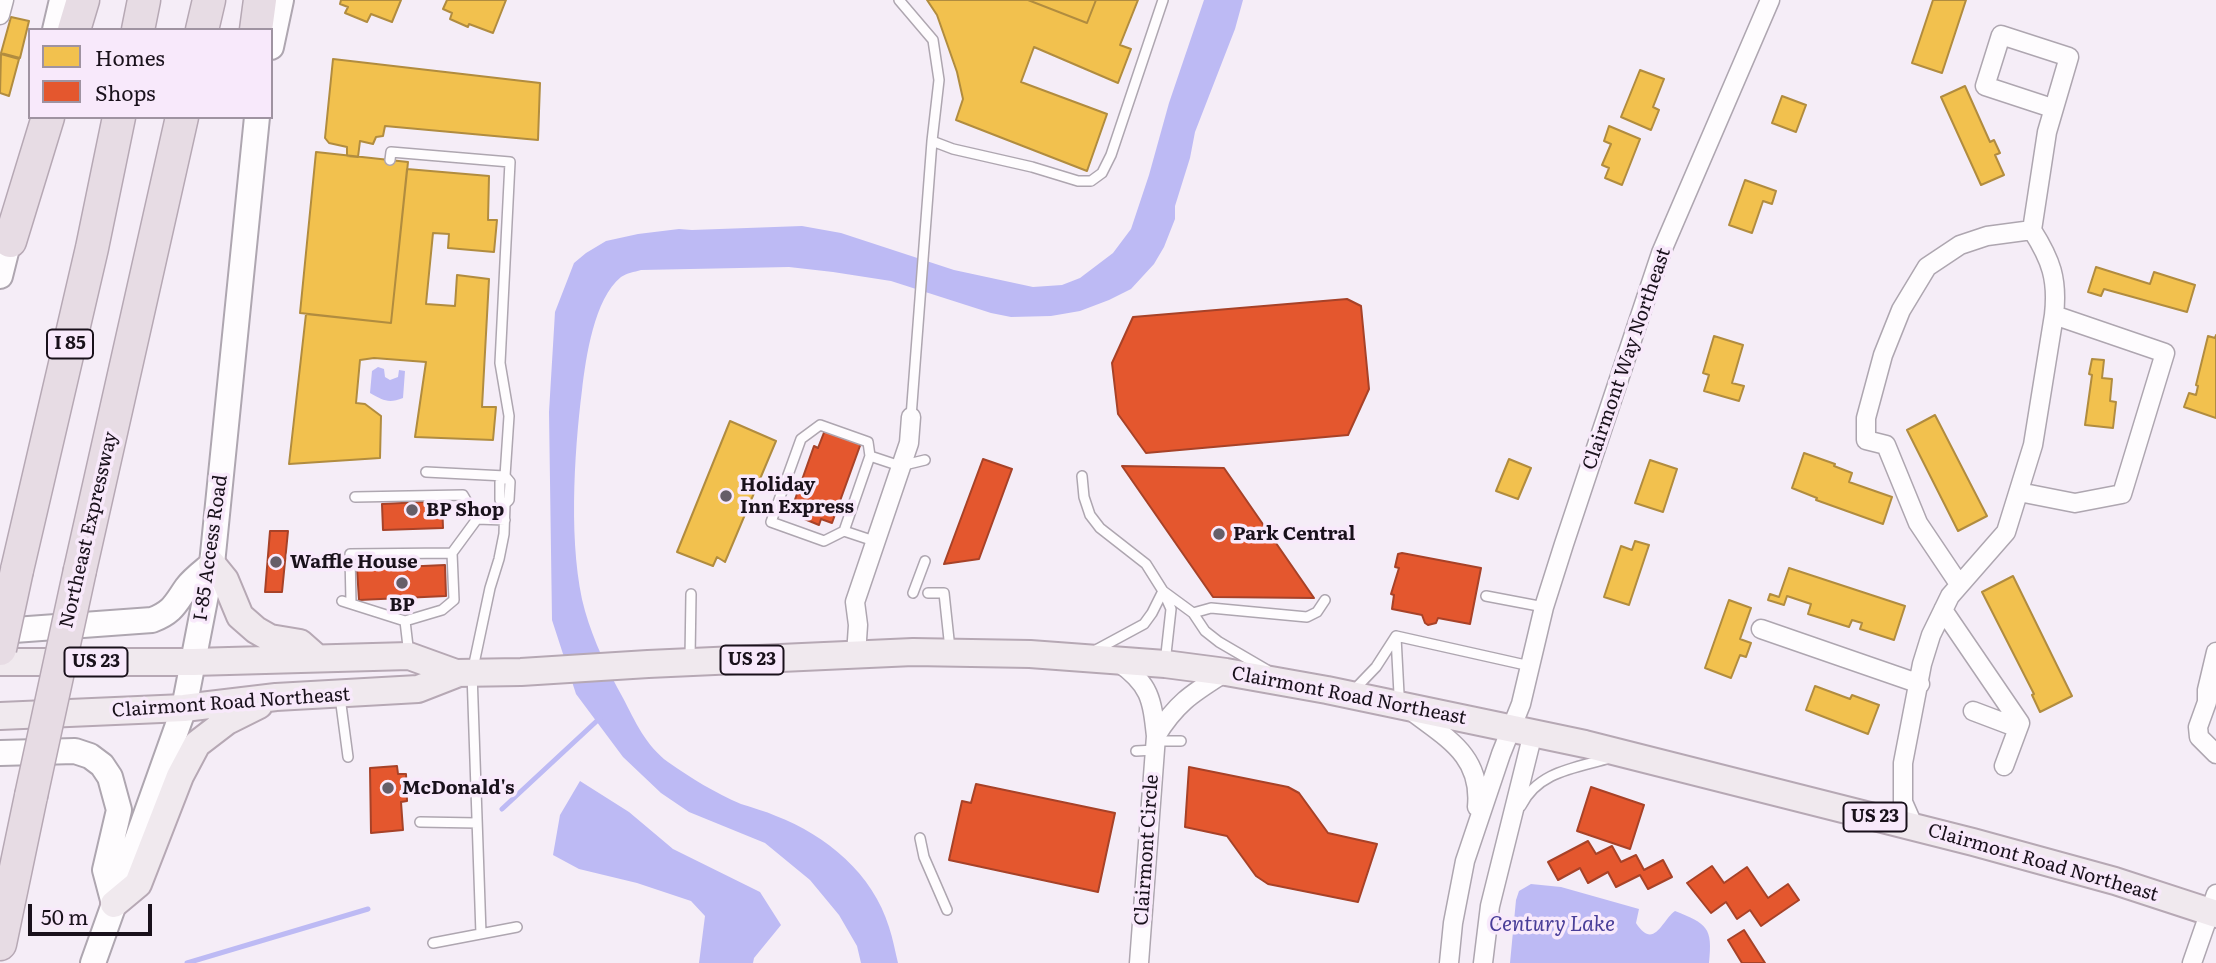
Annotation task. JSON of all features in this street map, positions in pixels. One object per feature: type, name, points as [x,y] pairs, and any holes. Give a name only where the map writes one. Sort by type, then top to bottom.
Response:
[{"type":"highway","points":[[75,28],[83,0]]},
{"type":"highway","points":[[138,28],[144,0]]},
{"type":"highway","points":[[202,28],[209,0]]},
{"type":"highway","points":[[256,28],[260,0]]},
{"type":"highway","points":[[10,241],[47,119]]},
{"type":"highway","name":"I 85","points":[[0,649],[120,119]]},
{"type":"highway","name":"Northeast Expressway","points":[[0,944],[80,570],[182,119]]},
{"type":"main road","points":[[55,28],[62,0]]},
{"type":"main road","points":[[273,38],[281,0]]},
{"type":"main road","points":[[0,276],[36,119]]},
{"type":"main road","name":"I-85 Access Road","points":[[93,963],[184,708],[193,662],[212,564],[257,119]]},
{"type":"main road","points":[[0,631],[152,620],[165,615],[178,603],[189,584],[212,564],[225,580],[240,615],[256,631],[271,638],[300,643],[317,658]]},
{"type":"main road","name":"Clairmont Road Northeast","points":[[0,716],[184,708],[276,697],[418,689],[465,673],[690,662],[950,653],[1030,654],[1165,664],[1226,672],[1349,695],[1624,754],[1914,827],[2214,907]]},
{"type":"main road","name":"Clairmont Road Northeast","points":[[0,662],[193,662],[409,656],[465,673]]},
{"type":"main road","points":[[0,753],[75,751],[90,756],[102,765],[110,777],[119,810],[105,870],[114,904],[138,884],[183,769],[197,744],[227,721],[276,697]]},
{"type":"street","points":[[0,15],[4,0]]},
{"type":"street","name":"Clairmont Way Northeast","points":[[1522,731],[1521,704],[1544,607],[1661,253],[1769,0]]},
{"type":"street","points":[[1914,827],[1903,802],[1903,763],[1922,664],[1931,635],[1959,584],[2006,532],[2034,444],[2054,315],[2056,293],[2048,255],[2032,230],[2052,108],[2069,57],[2001,36],[1984,86],[2052,108]]},
{"type":"street","points":[[1959,584],[1917,523],[1886,444],[1866,440],[1866,418],[1883,355],[1901,310],[1927,267],[1960,244],[1987,236],[2032,230]]},
{"type":"street","points":[[2019,492],[2075,503],[2122,494],[2165,353],[2054,315]]},
{"type":"street","points":[[856,655],[858,625],[855,603],[909,443],[911,417]]},
{"type":"street","points":[[1943,610],[2020,723],[2004,766]]},
{"type":"street","points":[[1761,629],[1920,684]]},
{"type":"street","points":[[2216,652],[2207,690],[2211,702],[2201,715],[2199,737],[2216,754]]},
{"type":"street","name":"Clairmont Circle","points":[[1115,660],[1132,672],[1149,693],[1153,703],[1155,743],[1139,963]]},
{"type":"street","points":[[1155,743],[1170,714],[1187,696],[1226,672]]},
{"type":"street","points":[[1404,706],[1460,749],[1473,768],[1479,794],[1459,891],[1449,963]]},
{"type":"street","points":[[1973,711],[2018,728]]},
{"type":"street","points":[[1471,841],[1522,731]]},
{"type":"street","points":[[1483,963],[1490,906],[1508,833],[1522,731]]},
{"type":"street","points":[[2192,963],[2214,907]]},
{"type":"lane","points":[[901,0],[933,40],[939,80],[911,417]]},
{"type":"lane","points":[[932,141],[953,149],[1032,167],[1078,181],[1091,181],[1102,173],[1111,155],[1163,0]]},
{"type":"lane","points":[[390,160],[391,152],[510,163],[500,363],[509,416],[505,476],[510,482],[509,500],[505,504],[499,559],[465,673],[477,823],[481,934]]},
{"type":"lane","points":[[820,425],[869,442],[870,456],[844,531],[824,541],[771,522],[801,439],[820,425]]},
{"type":"lane","points":[[870,456],[900,466],[925,460]]},
{"type":"lane","points":[[426,472],[505,476]]},
{"type":"lane","points":[[1082,476],[1084,497],[1090,515],[1100,528],[1146,564],[1171,609],[1165,664]]},
{"type":"lane","points":[[355,497],[463,495],[477,519]]},
{"type":"lane","points":[[477,519],[505,520]]},
{"type":"lane","points":[[452,553],[350,554],[346,602],[405,621],[442,610],[454,600],[452,553],[477,519]]},
{"type":"lane","points":[[844,531],[874,541]]},
{"type":"lane","points":[[913,593],[925,561]]},
{"type":"lane","points":[[1163,591],[1193,613],[1205,631],[1219,642],[1290,684]]},
{"type":"lane","points":[[1083,657],[1144,624],[1163,591]]},
{"type":"lane","points":[[690,662],[691,593]]},
{"type":"lane","points":[[928,593],[944,593],[950,653]]},
{"type":"lane","points":[[1486,596],[1544,607]]},
{"type":"lane","points":[[1193,613],[1212,608],[1307,617],[1317,612],[1325,600]]},
{"type":"lane","points":[[405,621],[409,656]]},
{"type":"lane","points":[[1396,636],[1530,666]]},
{"type":"lane","points":[[1349,695],[1376,667],[1396,636]]},
{"type":"lane","points":[[1396,636],[1399,694],[1404,706]]},
{"type":"lane","points":[[339,695],[348,757]]},
{"type":"lane","points":[[1136,751],[1155,743],[1181,741]]},
{"type":"lane","points":[[1508,833],[1524,800],[1536,784],[1547,777],[1624,754]]},
{"type":"lane","points":[[420,822],[477,823]]},
{"type":"lane","points":[[920,838],[923,857],[947,910]]},
{"type":"lane","points":[[433,943],[517,928]]},
{"type":"water","points":[[1204,0],[1243,0],[1235,29],[1195,132],[1175,206],[1175,219],[1154,264],[1131,289],[1080,311],[1051,316],[1011,317],[891,281],[833,272],[789,267],[641,270],[621,277],[604,299],[598,314],[589,346],[582,390],[574,501],[574,531],[580,586],[585,611],[597,645],[637,724],[660,756],[722,795],[795,824],[812,834],[830,845],[859,874],[882,908],[898,963],[861,963],[857,946],[839,915],[810,880],[765,843],[689,812],[661,793],[623,757],[576,694],[552,620],[549,412],[555,312],[574,263],[586,253],[606,241],[679,229],[802,226],[841,233],[954,270],[1033,287],[1062,285],[1080,278],[1113,253],[1131,229]]},
{"type":"water","points":[[378,367],[384,369],[385,377],[390,380],[398,377],[399,370],[405,371],[403,398],[386,400],[370,393],[372,371]]},
{"type":"water","points":[[580,781],[629,812],[673,849],[760,892],[781,925],[754,958],[753,963],[699,963],[705,916],[691,901],[637,883],[579,869],[553,855],[560,815]]},
{"type":"water","name":"Century Lake","points":[[1531,884],[1561,887],[1639,909],[1636,923],[1648,934],[1657,931],[1675,911],[1686,915],[1706,928],[1710,942],[1709,963],[1510,963],[1516,900],[1519,891]]},
{"type":"building: Homes","points":[[341,0],[401,0],[392,22],[371,14],[367,22],[345,13],[348,7],[340,4]]},
{"type":"building: Homes","points":[[447,0],[506,0],[493,33],[450,19],[452,13],[443,9]]},
{"type":"building: Homes","points":[[927,0],[1028,0],[1087,23],[1096,0],[1138,0],[1120,45],[1131,49],[1118,83],[1034,47],[1021,82],[1107,114],[1087,171],[956,120],[963,99],[957,72],[937,15]]},
{"type":"building: Homes","points":[[1028,0],[1096,0],[1087,23]]},
{"type":"building: Homes","points":[[1933,0],[1966,0],[1942,73],[1912,63]]},
{"type":"building: Homes","points":[[11,17],[29,21],[20,58],[1,53]]},
{"type":"building: Homes","points":[[1,54],[19,59],[9,96],[0,93]]},
{"type":"building: Homes","points":[[333,59],[540,83],[538,140],[385,126],[383,136],[376,137],[373,144],[360,141],[358,157],[347,156],[347,147],[329,143],[325,138]]},
{"type":"building: Homes","points":[[1640,70],[1664,79],[1653,107],[1659,110],[1651,130],[1621,117]]},
{"type":"building: Homes","points":[[1965,86],[1990,142],[1994,140],[2000,153],[1995,155],[2004,175],[1981,185],[1941,97]]},
{"type":"building: Homes","points":[[1782,96],[1806,105],[1796,132],[1772,123]]},
{"type":"building: Homes","points":[[1609,126],[1640,139],[1622,185],[1605,178],[1609,168],[1602,165],[1611,144],[1604,141]]},
{"type":"building: Homes","points":[[316,152],[408,162],[391,323],[300,313]]},
{"type":"building: Homes","points":[[407,169],[489,176],[488,220],[497,220],[494,252],[448,248],[449,234],[433,233],[426,304],[455,306],[457,275],[489,279],[482,407],[496,407],[493,440],[415,437],[426,362],[374,358],[360,360],[356,403],[365,404],[381,416],[380,458],[289,464],[306,314],[391,323]]},
{"type":"building: Homes","points":[[1745,180],[1776,191],[1772,204],[1763,201],[1752,233],[1729,225]]},
{"type":"building: Homes","points":[[2096,267],[2150,284],[2154,272],[2195,285],[2187,312],[2104,289],[2101,296],[2088,292]]},
{"type":"building: Homes","points":[[2216,335],[2216,418],[2184,407],[2189,393],[2196,395],[2208,336],[2215,338]]},
{"type":"building: Homes","points":[[1714,336],[1743,345],[1732,383],[1744,386],[1739,401],[1704,391],[1709,375],[1703,373]]},
{"type":"building: Homes","points":[[2092,359],[2104,360],[2102,378],[2112,379],[2110,401],[2116,402],[2113,428],[2085,425]]},
{"type":"building: Homes","points":[[1935,415],[1987,516],[1958,531],[1907,430]]},
{"type":"building: Homes","name":"Holiday Inn Express","points":[[730,421],[776,441],[725,562],[717,557],[713,566],[677,552]]},
{"type":"building: Homes","points":[[1804,453],[1852,473],[1849,482],[1892,497],[1883,524],[1816,500],[1817,498],[1792,488]]},
{"type":"building: Homes","points":[[1509,459],[1531,468],[1518,499],[1496,491]]},
{"type":"building: Homes","points":[[1650,460],[1677,469],[1663,512],[1635,503]]},
{"type":"building: Homes","points":[[1635,541],[1649,545],[1629,605],[1604,597],[1621,546],[1632,550]]},
{"type":"building: Homes","points":[[1789,568],[1905,606],[1894,640],[1860,629],[1862,623],[1852,620],[1849,627],[1808,614],[1811,604],[1787,596],[1784,605],[1768,600],[1770,594],[1779,597]]},
{"type":"building: Homes","points":[[2013,576],[2072,696],[2040,712],[2032,695],[2034,694],[1982,592]]},
{"type":"building: Homes","points":[[1729,600],[1751,608],[1740,639],[1751,643],[1746,657],[1740,655],[1731,678],[1705,668]]},
{"type":"building: Homes","points":[[1815,686],[1850,699],[1852,695],[1879,705],[1868,734],[1806,710]]},
{"type":"building: Shops","points":[[1347,299],[1361,306],[1369,389],[1348,435],[1146,453],[1118,414],[1112,363],[1133,317]]},
{"type":"building: Shops","points":[[825,430],[861,443],[832,523],[821,519],[819,525],[802,518],[804,513],[792,508],[814,446],[818,448]]},
{"type":"building: Shops","points":[[983,459],[1012,469],[979,559],[944,564]]},
{"type":"building: Shops","name":"Park Central","points":[[1122,466],[1224,468],[1314,598],[1213,597]]},
{"type":"building: Shops","name":"BP Shop","points":[[442,501],[443,528],[383,530],[382,504]]},
{"type":"building: Shops","name":"Waffle House","points":[[270,531],[288,531],[282,592],[265,592]]},
{"type":"building: Shops","points":[[1398,554],[1481,568],[1470,624],[1438,618],[1436,623],[1428,625],[1422,615],[1392,609],[1394,595],[1391,594],[1399,568],[1395,567]]},
{"type":"building: Shops","name":"BP","points":[[445,565],[446,596],[359,600],[357,569]]},
{"type":"building: Shops","name":"McDonald's","points":[[397,766],[398,774],[406,774],[407,801],[401,802],[403,830],[371,833],[370,768]]},
{"type":"building: Shops","points":[[1189,767],[1288,787],[1299,793],[1328,833],[1377,844],[1358,902],[1268,884],[1256,876],[1227,836],[1185,827]]},
{"type":"building: Shops","points":[[976,784],[1115,813],[1098,892],[949,860],[962,801],[971,803]]},
{"type":"building: Shops","points":[[1591,787],[1644,805],[1630,849],[1577,831]]},
{"type":"building: Shops","points":[[1588,841],[1596,854],[1612,846],[1621,862],[1636,855],[1644,870],[1663,860],[1672,877],[1648,889],[1640,875],[1616,887],[1608,872],[1588,883],[1580,868],[1558,880],[1548,862]]},
{"type":"building: Shops","points":[[1712,866],[1724,883],[1747,867],[1768,898],[1788,884],[1799,900],[1761,926],[1750,910],[1737,919],[1726,902],[1711,913],[1687,883]]},
{"type":"building: Shops","points":[[1744,930],[1765,963],[1742,963],[1728,940]]},
{"type":"waterway","points":[[502,809],[600,718]]},
{"type":"waterway","points":[[187,963],[368,909]]},
{"type":"place","name":"Holiday Inn Express","points":[[726,496]]},
{"type":"place","name":"BP Shop","points":[[412,510]]},
{"type":"place","name":"Park Central","points":[[1219,534]]},
{"type":"place","name":"Waffle House","points":[[276,562]]},
{"type":"place","name":"BP","points":[[402,583]]},
{"type":"place","name":"McDonald's","points":[[388,788]]}]
